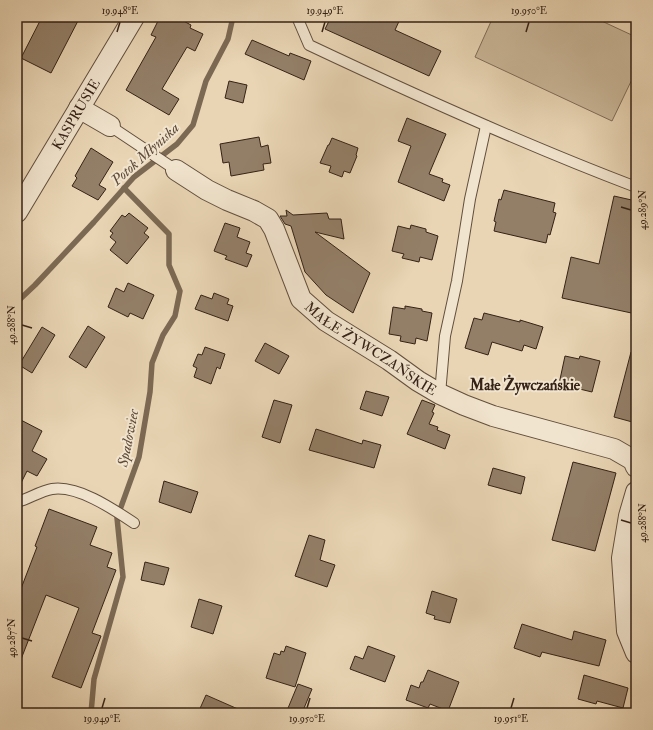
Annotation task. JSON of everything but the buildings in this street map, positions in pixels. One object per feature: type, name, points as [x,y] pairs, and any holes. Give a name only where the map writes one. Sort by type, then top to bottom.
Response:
[{"type":"street","name":"KASPRUSIE","points":[[17,212],[134,17]]},
{"type":"street","name":"MAŁE ŻYWCZAŃSKIE","points":[[79,108],[110,126]]},
{"type":"street","name":"MAŁE ŻYWCZAŃSKIE","points":[[176,170],[207,190],[254,211],[268,219],[274,229],[301,299],[326,321],[389,360],[418,381],[440,394],[493,416],[614,449],[633,460],[636,467]]},
{"type":"street","points":[[636,492],[629,516],[622,558],[628,630],[636,653]]},
{"type":"lane","points":[[297,17],[309,45],[486,126],[574,164],[636,187]]},
{"type":"lane","name":"MAŁE ŻYWCZAŃSKIE","points":[[110,126],[176,170]]},
{"type":"lane","points":[[440,394],[445,336],[457,281],[470,199],[486,126]]},
{"type":"lane","points":[[17,502],[53,489],[67,489],[83,494],[134,522]]},
{"type":"shaded area","points":[[493,17],[593,17],[636,37],[636,71],[612,121],[475,57]]},
{"type":"waterway","name":"Potok Młyniska","points":[[17,302],[94,222],[134,177],[177,144],[193,125],[206,81],[228,39],[233,17]]},
{"type":"waterway","name":"Spadowiec","points":[[91,713],[94,679],[123,577],[117,518],[139,457],[150,392],[152,363],[163,335],[175,316],[180,291],[169,265],[169,234],[124,188]]},
{"type":"district","name":"Małe Żywczańskie","points":[[525,385]]}]
